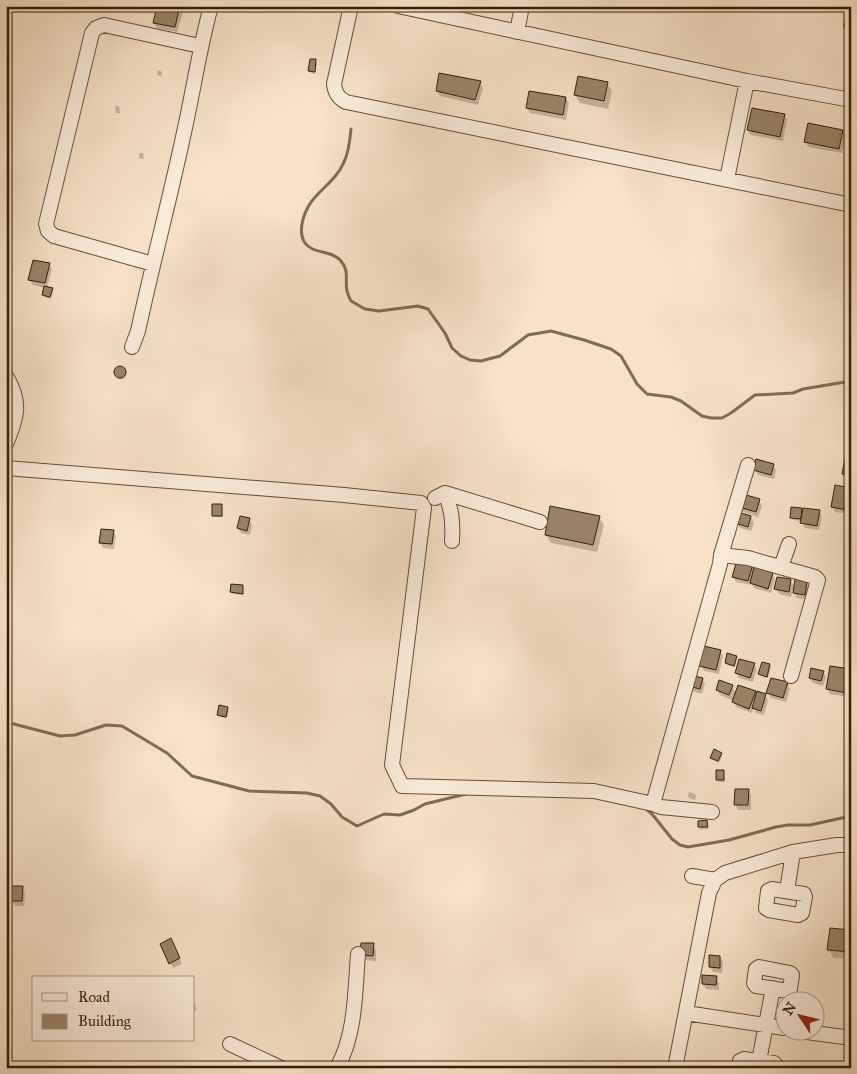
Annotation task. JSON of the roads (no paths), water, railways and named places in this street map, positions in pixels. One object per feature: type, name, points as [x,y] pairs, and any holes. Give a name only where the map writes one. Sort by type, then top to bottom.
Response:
[{"type":"street","points":[[132,348],[138,331],[190,103],[200,46],[211,6]]},
{"type":"street","points":[[351,6],[334,84],[334,92],[339,99],[346,102],[851,205]]},
{"type":"street","points":[[398,6],[747,81],[851,100]]},
{"type":"street","points":[[517,32],[522,6]]},
{"type":"street","points":[[153,264],[54,236],[48,231],[46,224],[92,33],[96,28],[104,25],[200,46]]},
{"type":"street","points":[[727,180],[747,81]]},
{"type":"street","points":[[6,376],[17,399],[17,413],[6,444]]},
{"type":"street","points":[[654,804],[718,573],[720,555],[748,465]]},
{"type":"street","points":[[6,468],[344,495],[432,499],[540,522]]},
{"type":"street","points":[[432,499],[450,505],[453,520],[452,541]]},
{"type":"street","points":[[432,499],[424,508],[392,765],[402,786],[594,791],[661,807],[712,812]]},
{"type":"street","points":[[781,567],[789,544]]},
{"type":"street","points":[[720,555],[748,558],[815,577],[818,580],[791,676]]},
{"type":"street","points":[[675,1068],[709,893],[715,880],[725,873],[793,852],[837,845],[851,845]]},
{"type":"street","points":[[787,891],[793,852]]},
{"type":"street","points":[[692,876],[715,880]]},
{"type":"street","points":[[337,1068],[345,1050],[353,1014],[358,954]]},
{"type":"street","points":[[759,1061],[773,988]]},
{"type":"street","points":[[686,1013],[774,1026]]},
{"type":"street","points":[[824,1034],[851,1038]]},
{"type":"street","points":[[230,1044],[281,1068]]},
{"type":"street","points":[[739,1068],[740,1061],[744,1058],[774,1063],[778,1068]]},
{"type":"waterway","points":[[351,129],[344,162],[334,178],[310,204],[302,224],[302,234],[305,243],[309,247],[337,257],[342,262],[346,270],[346,288],[350,299],[365,309],[379,311],[418,306],[428,309],[445,333],[452,348],[461,356],[470,360],[481,361],[500,356],[528,335],[551,331],[584,340],[611,349],[621,356],[637,384],[647,394],[671,397],[681,401],[702,416],[711,418],[722,418],[755,395],[793,393],[803,389],[851,381]]},
{"type":"waterway","points":[[6,722],[60,736],[75,735],[106,725],[122,726],[167,753],[192,776],[249,791],[307,793],[320,796],[331,804],[342,817],[357,826],[384,814],[400,815],[425,804],[466,794]]},
{"type":"waterway","points":[[644,807],[672,839],[680,845],[688,847],[729,840],[776,827],[810,825],[851,816]]}]
